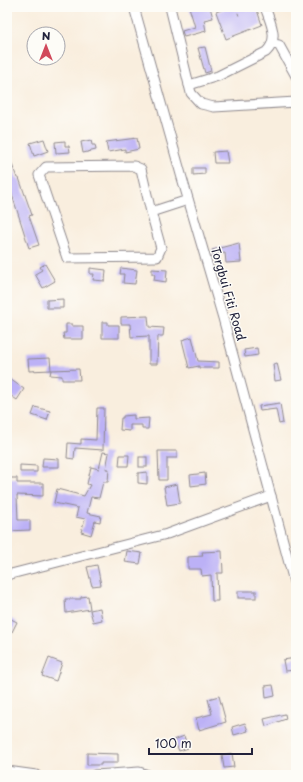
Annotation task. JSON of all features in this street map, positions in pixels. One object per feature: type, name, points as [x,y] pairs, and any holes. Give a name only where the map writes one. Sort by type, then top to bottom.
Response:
[{"type":"street","name":"Torgbui Fiti Road","points":[[134,7],[223,318],[296,589]]},
{"type":"street","points":[[170,7],[189,84],[195,99],[207,106],[296,102]]},
{"type":"street","points":[[189,84],[225,72],[266,52],[273,44],[274,33],[265,7]]},
{"type":"street","points":[[273,44],[279,45],[296,76]]},
{"type":"street","points":[[134,166],[141,169],[151,212],[161,248],[157,257],[67,258],[39,175],[46,167],[134,166]]},
{"type":"street","points":[[151,212],[188,200]]},
{"type":"street","points":[[7,575],[167,534],[271,496]]},
{"type":"street","points":[[7,771],[36,775]]},
{"type":"street","points":[[94,775],[139,772],[148,775]]},
{"type":"path","points":[[213,9],[218,7]]},
{"type":"path","points":[[236,7],[239,16]]},
{"type":"building","points":[[189,7],[210,7],[213,18],[204,20],[206,31],[184,37],[182,31],[195,27]]},
{"type":"building","points":[[229,7],[256,7],[262,25],[226,39],[216,12]]},
{"type":"building","points":[[205,47],[211,71],[205,73],[198,48]]},
{"type":"building","points":[[137,138],[139,149],[125,152],[125,149],[108,152],[106,142]]},
{"type":"building","points":[[44,139],[48,151],[34,156],[30,143]]},
{"type":"building","points":[[91,140],[92,145],[95,145],[96,150],[83,153],[81,142]]},
{"type":"building","points":[[65,141],[65,146],[69,146],[70,152],[56,153],[55,142]]},
{"type":"building","points":[[7,151],[17,178],[19,178],[32,215],[29,216],[39,245],[29,248],[7,179]]},
{"type":"building","points":[[226,151],[228,163],[214,163],[213,152]]},
{"type":"building","points":[[193,168],[205,168],[205,174],[193,175]]},
{"type":"building","points":[[239,243],[241,262],[226,263],[225,253],[213,255],[212,250]]},
{"type":"building","points":[[45,264],[55,281],[43,288],[35,274],[42,270],[40,267]]},
{"type":"building","points":[[90,268],[106,270],[105,281],[93,280],[94,274],[90,274]]},
{"type":"building","points":[[121,268],[137,270],[135,284],[123,283],[124,274],[120,274]]},
{"type":"building","points":[[152,269],[167,270],[166,282],[154,280],[155,274],[152,274]]},
{"type":"building","points":[[63,299],[63,308],[47,308],[47,300]]},
{"type":"building","points":[[148,316],[149,327],[164,328],[163,336],[158,336],[157,364],[149,364],[149,336],[131,337],[130,324],[121,324],[121,317]]},
{"type":"building","points":[[102,322],[108,322],[108,325],[119,325],[119,338],[102,338]]},
{"type":"building","points":[[66,324],[72,324],[72,326],[83,326],[83,339],[64,339],[63,333],[66,333]]},
{"type":"building","points":[[192,337],[198,361],[219,362],[219,368],[199,368],[199,366],[189,368],[182,340]]},
{"type":"building","points":[[257,348],[258,355],[245,357],[244,350]]},
{"type":"building","points":[[50,358],[51,370],[29,371],[28,359]]},
{"type":"building","points":[[277,363],[281,380],[275,381],[273,364]]},
{"type":"building","points":[[79,369],[80,380],[62,380],[62,376],[50,375],[51,370]]},
{"type":"building","points":[[7,377],[24,389],[17,400],[7,393]]},
{"type":"building","points":[[280,403],[283,423],[279,424],[276,409],[260,411],[259,406]]},
{"type":"building","points":[[35,407],[50,411],[47,420],[32,415]]},
{"type":"building","points":[[97,408],[104,408],[103,450],[75,448],[74,459],[67,458],[68,443],[81,444],[81,439],[96,440]]},
{"type":"building","points":[[134,415],[134,419],[149,418],[148,429],[142,429],[142,425],[130,425],[130,431],[120,430],[121,418],[123,418],[123,416]]},
{"type":"building","points":[[158,451],[177,451],[177,458],[167,458],[167,480],[159,480]]},
{"type":"building","points":[[103,452],[109,453],[106,469],[109,469],[108,482],[103,482],[99,498],[91,497],[87,513],[101,516],[100,522],[95,521],[91,535],[81,532],[85,519],[76,517],[78,508],[54,503],[57,489],[84,496],[90,485],[87,484],[91,467],[99,469]]},
{"type":"building","points":[[120,455],[129,455],[128,466],[119,466]]},
{"type":"building","points":[[139,457],[147,457],[147,467],[139,467]]},
{"type":"building","points":[[43,458],[59,459],[59,467],[42,467]]},
{"type":"building","points":[[20,465],[37,466],[37,472],[20,472]]},
{"type":"building","points":[[147,472],[147,484],[138,483],[138,473]]},
{"type":"building","points":[[205,473],[206,484],[191,486],[190,475]]},
{"type":"building","points":[[8,478],[17,478],[17,483],[43,483],[43,496],[17,495],[18,520],[30,520],[30,530],[7,531],[7,518],[10,518]]},
{"type":"building","points":[[177,484],[180,503],[167,505],[164,487]]},
{"type":"building","points":[[127,551],[142,553],[140,564],[125,562]]},
{"type":"building","points":[[222,551],[223,573],[217,573],[218,601],[212,601],[211,575],[202,576],[201,569],[188,569],[188,557],[203,556],[202,552]]},
{"type":"building","points":[[97,565],[101,585],[92,586],[87,567]]},
{"type":"building","points":[[238,591],[256,591],[256,598],[238,598]]},
{"type":"building","points":[[88,596],[90,609],[66,613],[65,599],[81,599],[81,597]]},
{"type":"building","points":[[100,608],[102,620],[93,622],[90,610]]},
{"type":"building","points":[[7,617],[17,622],[12,632],[7,629]]},
{"type":"building","points":[[49,658],[62,663],[56,681],[42,676]]},
{"type":"building","points":[[296,658],[296,670],[285,671],[283,660]]},
{"type":"building","points":[[273,685],[275,696],[266,698],[265,686]]},
{"type":"building","points":[[219,696],[226,722],[199,730],[196,718],[212,714],[208,699]]},
{"type":"building","points":[[285,714],[286,719],[266,726],[264,719]]},
{"type":"building","points":[[245,723],[248,731],[234,735],[232,727]]},
{"type":"building","points":[[184,736],[188,748],[179,751],[174,740]]},
{"type":"building","points":[[87,753],[118,754],[118,763],[87,765]]},
{"type":"building","points":[[232,753],[234,767],[224,768],[222,755]]}]
